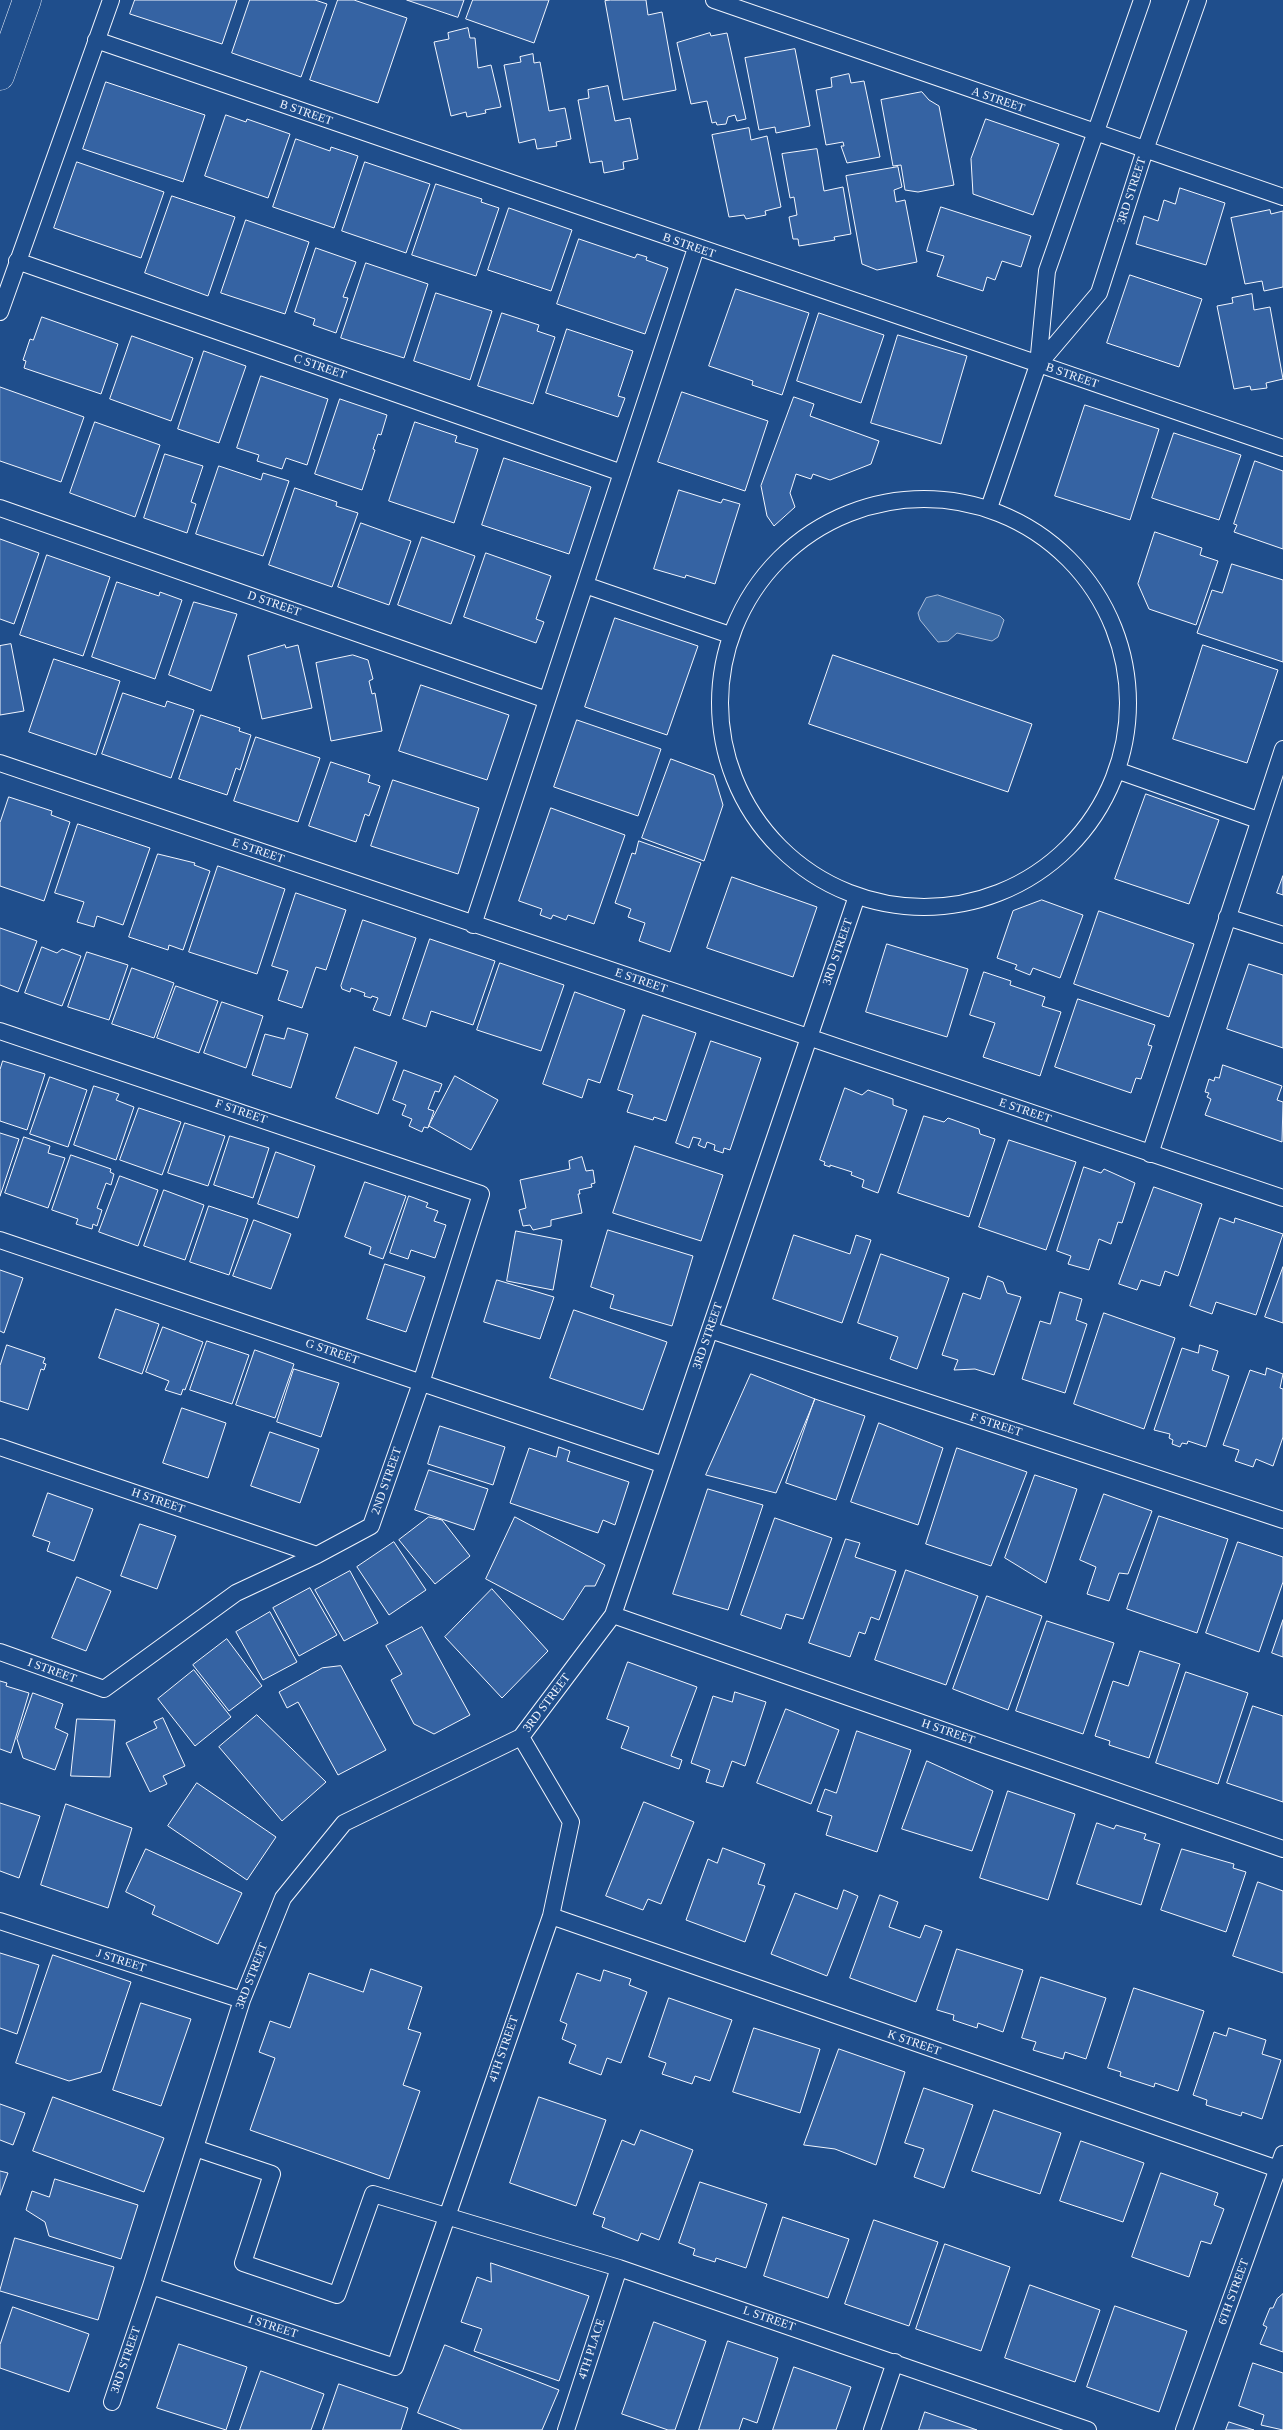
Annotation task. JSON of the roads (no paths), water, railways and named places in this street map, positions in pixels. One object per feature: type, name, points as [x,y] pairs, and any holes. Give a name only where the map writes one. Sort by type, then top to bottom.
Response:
[{"type":"main road","points":[[0,76],[27,0]]},
{"type":"lane","points":[[0,312],[110,0]]},
{"type":"lane","name":"A STREET","points":[[714,0],[1096,134],[1283,197]]},
{"type":"lane","name":"3RD STREET","points":[[989,508],[1038,364],[1047,271],[1142,0]]},
{"type":"lane","name":"3RD STREET","points":[[1038,364],[1098,293],[1145,150],[1198,0]]},
{"type":"lane","name":"B STREET","points":[[96,40],[696,248],[1283,448]]},
{"type":"lane","points":[[473,925],[696,248]]},
{"type":"lane","name":"C STREET","points":[[17,261],[622,473]]},
{"type":"lane","points":[[926,497],[989,508],[1047,538],[1092,585],[1109,618],[1121,643],[1130,707],[1119,771],[1088,827],[1042,872],[984,899],[920,908],[857,896],[800,866],[756,820],[735,779],[727,762],[718,699],[730,635],[760,579],[805,535],[862,507],[926,497]]},
{"type":"lane","name":"D STREET","points":[[0,508],[547,700]]},
{"type":"lane","points":[[585,585],[730,635]]},
{"type":"lane","points":[[1150,1154],[1258,820],[1283,749]]},
{"type":"lane","name":"E STREET","points":[[0,763],[473,925],[1283,1198]]},
{"type":"lane","points":[[1119,771],[1258,820]]},
{"type":"lane","name":"3RD STREET","points":[[112,2402],[242,2000],[283,1898],[344,1822],[521,1737],[613,1615],[857,896]]},
{"type":"lane","points":[[1228,917],[1283,936]]},
{"type":"lane","name":"F STREET","points":[[0,1031],[481,1194]]},
{"type":"lane","name":"2ND STREET","points":[[104,1689],[236,1593],[317,1555],[371,1526],[421,1383],[481,1194]]},
{"type":"lane","name":"G STREET","points":[[0,1240],[664,1465]]},
{"type":"lane","name":"F STREET","points":[[710,1330],[1283,1520]]},
{"type":"lane","name":"H STREET","points":[[0,1447],[317,1555]]},
{"type":"lane","name":"H STREET","points":[[613,1615],[1283,1849]]},
{"type":"lane","name":"I STREET","points":[[0,1652],[104,1689]]},
{"type":"lane","name":"4TH STREET","points":[[395,2367],[551,1916],[571,1822],[521,1737]]},
{"type":"lane","name":"K STREET","points":[[551,1916],[1280,2161]]},
{"type":"lane","name":"J STREET","points":[[0,1922],[242,2000]]},
{"type":"lane","name":"L STREET","points":[[195,2148],[272,2174],[243,2264],[337,2295],[373,2194],[619,2268],[1088,2430]]},
{"type":"lane","name":"6TH STREET","points":[[1184,2430],[1280,2161]]},
{"type":"lane","name":"4TH PLACE","points":[[566,2430],[619,2268]]},
{"type":"lane","name":"I STREET","points":[[151,2286],[395,2367]]},
{"type":"lane","points":[[872,2430],[895,2362]]},
{"type":"water","points":[[938,595],[1000,616],[1004,620],[998,637],[992,641],[957,633],[948,641],[938,642],[920,620],[918,613],[926,598]]}]
